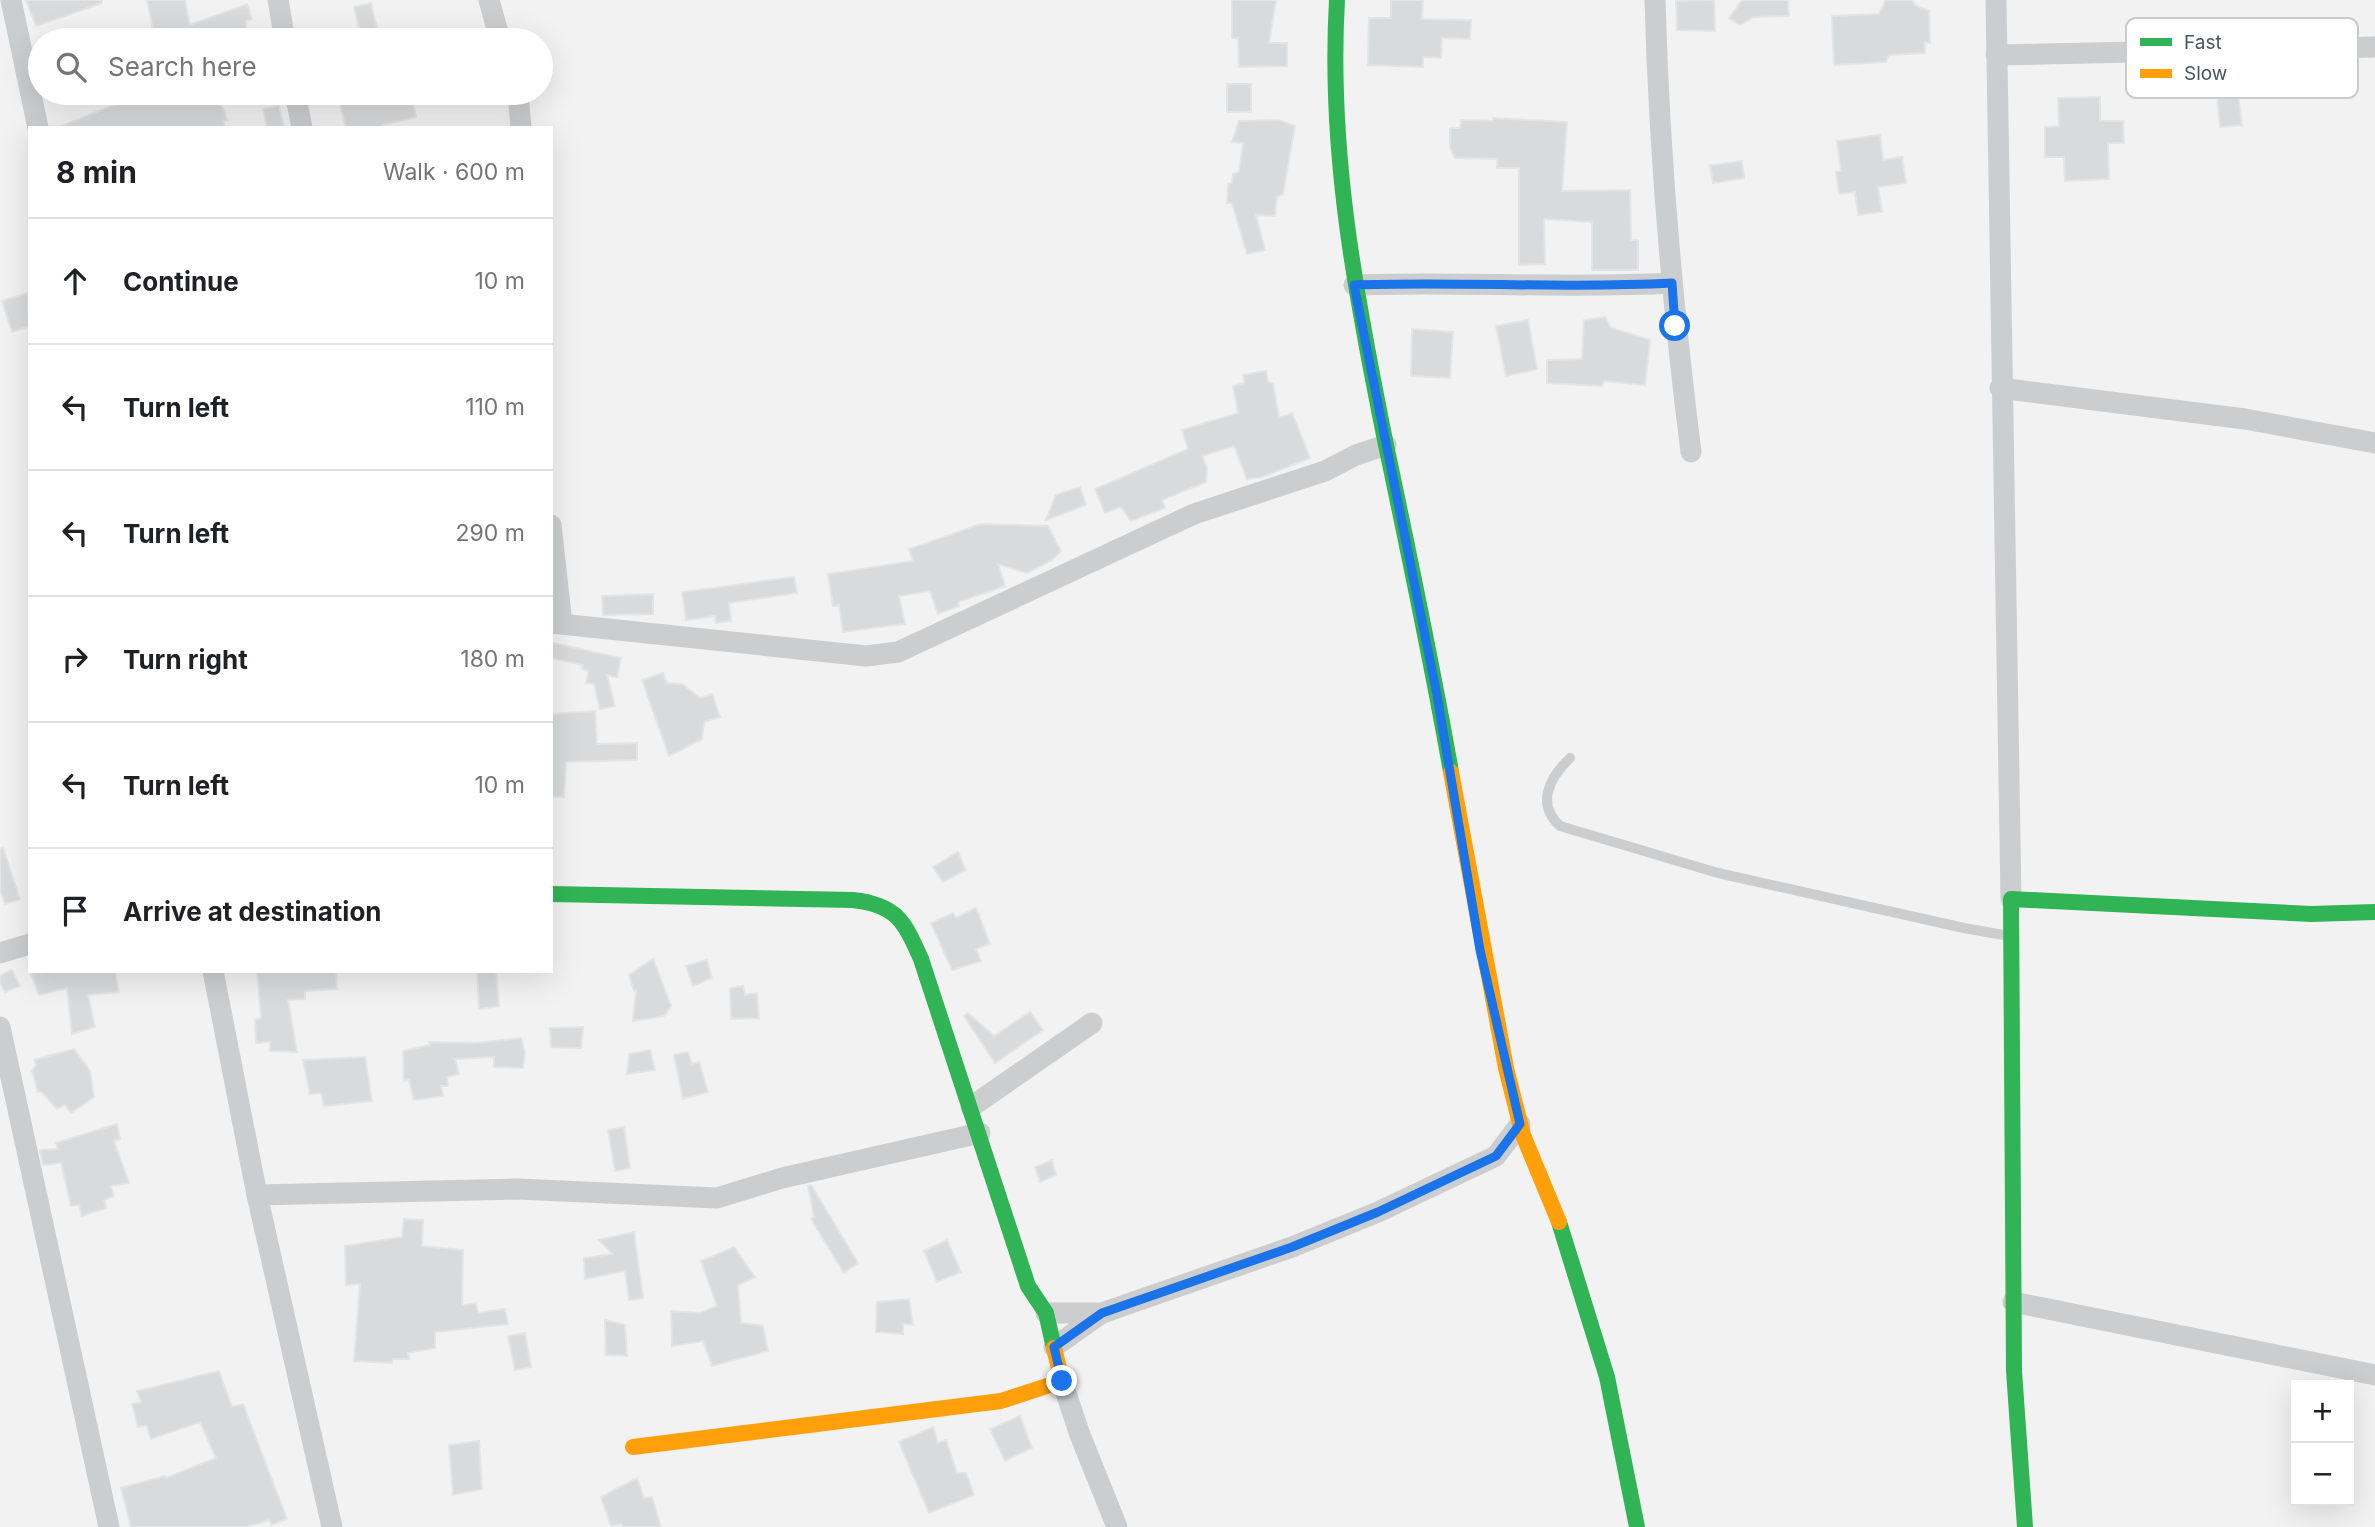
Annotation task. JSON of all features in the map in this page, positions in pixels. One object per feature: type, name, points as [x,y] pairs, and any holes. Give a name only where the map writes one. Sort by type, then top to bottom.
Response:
[{"type":"street","points":[[11,0],[28,81]]},
{"type":"street","points":[[278,0],[283,28]]},
{"type":"street","points":[[489,0],[497,28]]},
{"type":"street","points":[[1337,0],[1335,113],[1354,285],[1437,695],[1480,950],[1520,1124],[1563,1232],[1599,1348],[1621,1430],[1637,1527]]},
{"type":"street","points":[[1655,0],[1657,77],[1672,283],[1690,452]]},
{"type":"street","points":[[1996,0],[2000,388],[2012,936],[2014,1371],[2025,1527]]},
{"type":"street","points":[[1996,55],[2126,52]]},
{"type":"street","points":[[33,105],[38,126]]},
{"type":"street","points":[[297,105],[302,126]]},
{"type":"street","points":[[519,105],[520,126]]},
{"type":"street","points":[[1354,285],[1449,281],[1621,286],[1672,283]]},
{"type":"street","points":[[2000,388],[2245,419],[2375,443]]},
{"type":"street","points":[[553,558],[557,623],[866,656],[898,652],[1195,514],[1325,471],[1356,455],[1386,445]]},
{"type":"street","points":[[553,894],[833,898],[887,905],[898,913],[921,959],[1028,1286],[1046,1312],[1062,1381],[1080,1435],[1117,1527]]},
{"type":"street","points":[[2011,899],[2311,914],[2375,912]]},
{"type":"street","points":[[0,953],[28,945]]},
{"type":"street","points":[[213,973],[257,1195],[332,1527]]},
{"type":"street","points":[[971,1107],[1092,1023]]},
{"type":"street","points":[[0,1027],[109,1527]]},
{"type":"street","points":[[1054,1347],[1102,1313],[1302,1243],[1378,1212],[1496,1156],[1520,1124]]},
{"type":"street","points":[[257,1195],[518,1189],[718,1198],[782,1178],[980,1133]]},
{"type":"street","points":[[1496,1156],[1536,1166]]},
{"type":"street","points":[[2013,1302],[2294,1361],[2375,1375]]},
{"type":"street","points":[[1046,1312],[1102,1313]]},
{"type":"street","points":[[633,1447],[1002,1401],[1062,1381]]},
{"type":"lane","points":[[1570,758],[1553,776],[1547,792],[1551,817],[1560,826],[1717,873],[1964,929],[2012,936]]},
{"type":"building","points":[[26,0],[102,0],[102,3],[36,26]]},
{"type":"building","points":[[147,0],[185,0],[190,25],[247,4],[252,19],[246,21],[246,28],[153,28]]},
{"type":"building","points":[[1232,0],[1276,0],[1269,43],[1287,43],[1287,66],[1239,67],[1238,38],[1232,38]]},
{"type":"building","points":[[1391,0],[1423,0],[1422,19],[1471,20],[1470,39],[1442,38],[1441,58],[1423,57],[1423,67],[1368,65],[1369,18],[1391,18]]},
{"type":"building","points":[[1714,0],[1715,31],[1677,30],[1676,1]]},
{"type":"building","points":[[1742,0],[1788,0],[1789,16],[1753,17],[1740,25],[1729,18]]},
{"type":"building","points":[[1886,0],[1912,0],[1915,5],[1929,11],[1930,43],[1925,42],[1925,53],[1889,55],[1886,62],[1834,65],[1832,16],[1879,14]]},
{"type":"building","points":[[371,3],[377,28],[359,28],[354,7]]},
{"type":"building","points":[[1227,84],[1251,84],[1251,112],[1227,112]]},
{"type":"building","points":[[2100,97],[2100,121],[2123,121],[2124,143],[2108,143],[2109,179],[2065,181],[2064,157],[2045,157],[2045,127],[2059,126],[2058,98]]},
{"type":"building","points":[[2217,98],[2239,98],[2242,125],[2220,127]]},
{"type":"building","points":[[114,105],[221,105],[227,120],[223,121],[224,126],[62,126]]},
{"type":"building","points":[[340,105],[414,105],[416,117],[382,126],[346,126]]},
{"type":"building","points":[[279,106],[284,126],[267,126],[263,109]]},
{"type":"building","points":[[1493,118],[1567,122],[1562,191],[1630,190],[1631,240],[1638,240],[1638,270],[1592,270],[1592,222],[1544,219],[1545,264],[1519,265],[1519,168],[1497,168],[1497,159],[1455,158],[1450,148],[1450,128],[1460,128],[1461,120],[1493,121]]},
{"type":"building","points":[[1278,120],[1295,126],[1283,194],[1277,197],[1275,216],[1256,215],[1265,250],[1247,254],[1232,203],[1227,203],[1228,184],[1232,183],[1233,174],[1239,172],[1243,143],[1232,142],[1239,121]]},
{"type":"building","points":[[1880,135],[1883,160],[1902,157],[1906,183],[1878,187],[1882,212],[1858,215],[1855,192],[1839,194],[1836,172],[1841,171],[1837,141]]},
{"type":"building","points":[[1742,161],[1744,178],[1713,183],[1710,165]]},
{"type":"building","points":[[27,293],[28,327],[12,332],[2,301]]},
{"type":"building","points":[[1605,317],[1611,328],[1650,340],[1645,385],[1604,381],[1602,386],[1547,383],[1547,360],[1582,359],[1584,320]]},
{"type":"building","points":[[1528,320],[1537,369],[1506,376],[1496,326]]},
{"type":"building","points":[[1412,329],[1453,332],[1450,378],[1411,376]]},
{"type":"building","points":[[1266,371],[1268,382],[1273,383],[1279,418],[1292,413],[1310,458],[1262,477],[1247,479],[1234,446],[1202,456],[1207,468],[1206,482],[1162,500],[1165,508],[1131,521],[1121,507],[1105,513],[1095,489],[1188,449],[1182,430],[1238,413],[1233,386],[1244,383],[1243,375]]},
{"type":"building","points":[[1080,487],[1086,505],[1046,520],[1056,495]]},
{"type":"building","points":[[981,524],[1048,526],[1061,551],[1052,560],[1027,573],[998,564],[1005,586],[958,602],[959,606],[938,614],[930,591],[899,596],[905,624],[843,632],[839,605],[833,606],[828,574],[913,561],[909,549]]},
{"type":"building","points":[[794,577],[797,593],[729,603],[731,621],[716,623],[715,616],[686,620],[682,592]]},
{"type":"building","points":[[653,594],[653,614],[603,615],[602,596]]},
{"type":"building","points":[[553,643],[621,658],[617,677],[607,675],[615,706],[600,709],[594,684],[586,683],[589,671],[582,669],[583,665],[553,658]]},
{"type":"building","points":[[663,673],[667,683],[682,684],[700,698],[712,694],[720,717],[704,722],[702,739],[669,756],[642,680]]},
{"type":"building","points":[[595,711],[597,744],[637,743],[637,760],[566,762],[564,797],[553,797],[553,714]]},
{"type":"building","points":[[3,848],[20,899],[5,904],[0,890],[0,849]]},
{"type":"building","points":[[958,852],[966,870],[943,882],[933,867]]},
{"type":"building","points":[[976,908],[990,944],[976,949],[981,961],[952,970],[931,923],[953,913],[956,918]]},
{"type":"building","points":[[653,959],[671,1006],[664,1016],[633,1021],[636,990],[634,991],[629,975]]},
{"type":"building","points":[[707,960],[712,978],[693,986],[686,966]]},
{"type":"building","points":[[12,970],[20,986],[5,992],[0,983],[0,975]]},
{"type":"building","points":[[31,973],[115,973],[119,992],[88,995],[95,1027],[72,1034],[67,988],[39,995]]},
{"type":"building","points":[[257,973],[336,973],[337,989],[305,991],[305,999],[288,1000],[297,1052],[270,1051],[270,1042],[256,1043],[255,1020],[261,1018]]},
{"type":"building","points":[[477,973],[496,973],[499,1006],[479,1009]]},
{"type":"building","points":[[743,986],[745,995],[757,993],[759,1018],[731,1019],[730,988]]},
{"type":"building","points":[[1030,1012],[1043,1030],[995,1063],[964,1016],[968,1013],[994,1036]]},
{"type":"building","points":[[583,1027],[581,1048],[551,1047],[550,1028]]},
{"type":"building","points":[[521,1038],[525,1052],[523,1068],[494,1067],[494,1057],[455,1059],[459,1074],[447,1077],[448,1086],[441,1086],[443,1096],[414,1100],[409,1080],[404,1081],[403,1051],[430,1045],[429,1042],[476,1043]]},
{"type":"building","points":[[74,1049],[90,1071],[94,1097],[71,1113],[65,1105],[57,1109],[42,1092],[38,1092],[32,1071],[36,1065],[34,1060]]},
{"type":"building","points":[[650,1050],[655,1070],[627,1074],[629,1054]]},
{"type":"building","points":[[688,1052],[692,1064],[699,1062],[708,1092],[683,1099],[674,1055]]},
{"type":"building","points":[[365,1057],[372,1101],[324,1106],[321,1093],[310,1094],[303,1060]]},
{"type":"building","points":[[117,1124],[120,1139],[114,1141],[129,1183],[111,1186],[114,1196],[104,1200],[106,1208],[82,1216],[79,1205],[71,1206],[61,1163],[43,1165],[40,1150],[58,1149],[56,1143]]},
{"type":"building","points":[[624,1127],[630,1168],[615,1171],[608,1130]]},
{"type":"building","points":[[1052,1160],[1056,1175],[1040,1182],[1035,1167]]},
{"type":"building","points":[[811,1185],[858,1263],[844,1273],[811,1219],[814,1217],[808,1186]]},
{"type":"building","points":[[404,1219],[423,1220],[422,1246],[463,1250],[462,1305],[476,1303],[478,1313],[505,1309],[508,1324],[435,1332],[435,1348],[408,1353],[409,1359],[393,1359],[392,1363],[354,1361],[360,1284],[346,1285],[345,1246],[402,1237]]},
{"type":"building","points":[[634,1232],[643,1298],[629,1300],[625,1271],[585,1279],[584,1258],[613,1254],[599,1240]]},
{"type":"building","points":[[947,1240],[961,1272],[937,1282],[924,1251]]},
{"type":"building","points":[[734,1247],[755,1277],[738,1285],[741,1323],[763,1326],[768,1351],[712,1366],[703,1341],[672,1346],[671,1311],[700,1313],[717,1306],[701,1261]]},
{"type":"building","points":[[909,1299],[913,1325],[903,1324],[903,1334],[876,1332],[877,1302]]},
{"type":"building","points":[[605,1320],[625,1325],[627,1356],[606,1355]]},
{"type":"building","points":[[525,1333],[531,1367],[515,1370],[508,1336]]},
{"type":"building","points":[[219,1371],[232,1407],[243,1404],[287,1519],[271,1525],[269,1520],[247,1527],[131,1527],[121,1488],[165,1476],[166,1478],[216,1458],[200,1422],[151,1439],[146,1425],[138,1427],[132,1404],[141,1402],[137,1391]]},
{"type":"building","points":[[1020,1416],[1032,1448],[1005,1461],[990,1429]]},
{"type":"building","points":[[933,1427],[938,1443],[946,1440],[957,1473],[966,1473],[974,1495],[929,1513],[899,1442]]},
{"type":"building","points":[[479,1441],[482,1489],[453,1495],[449,1445]]},
{"type":"building","points":[[637,1478],[644,1498],[652,1497],[661,1527],[623,1527],[621,1524],[611,1526],[601,1497]]},
{"type":"traffic: fast","points":[[1337,0],[1337,113],[1355,279],[1451,772]]},
{"type":"traffic: fast","points":[[553,894],[853,900],[880,906],[897,917],[904,925],[921,959],[1028,1286],[1046,1313],[1054,1348]]},
{"type":"traffic: fast","points":[[2025,1527],[2014,1371],[2011,899],[2311,914],[2375,912]]},
{"type":"traffic: fast","points":[[1559,1222],[1607,1377],[1637,1527]]},
{"type":"traffic: slow","points":[[1451,772],[1506,1068],[1523,1135],[1559,1222]]},
{"type":"traffic: slow","points":[[633,1447],[1001,1401],[1062,1381],[1054,1348]]},
{"type":"route","points":[[1062,1381],[1054,1347],[1102,1313],[1292,1247],[1378,1212],[1496,1156],[1520,1124],[1480,950],[1437,695],[1362,337],[1354,285],[1449,281],[1621,286],[1672,283],[1675,326]]}]
